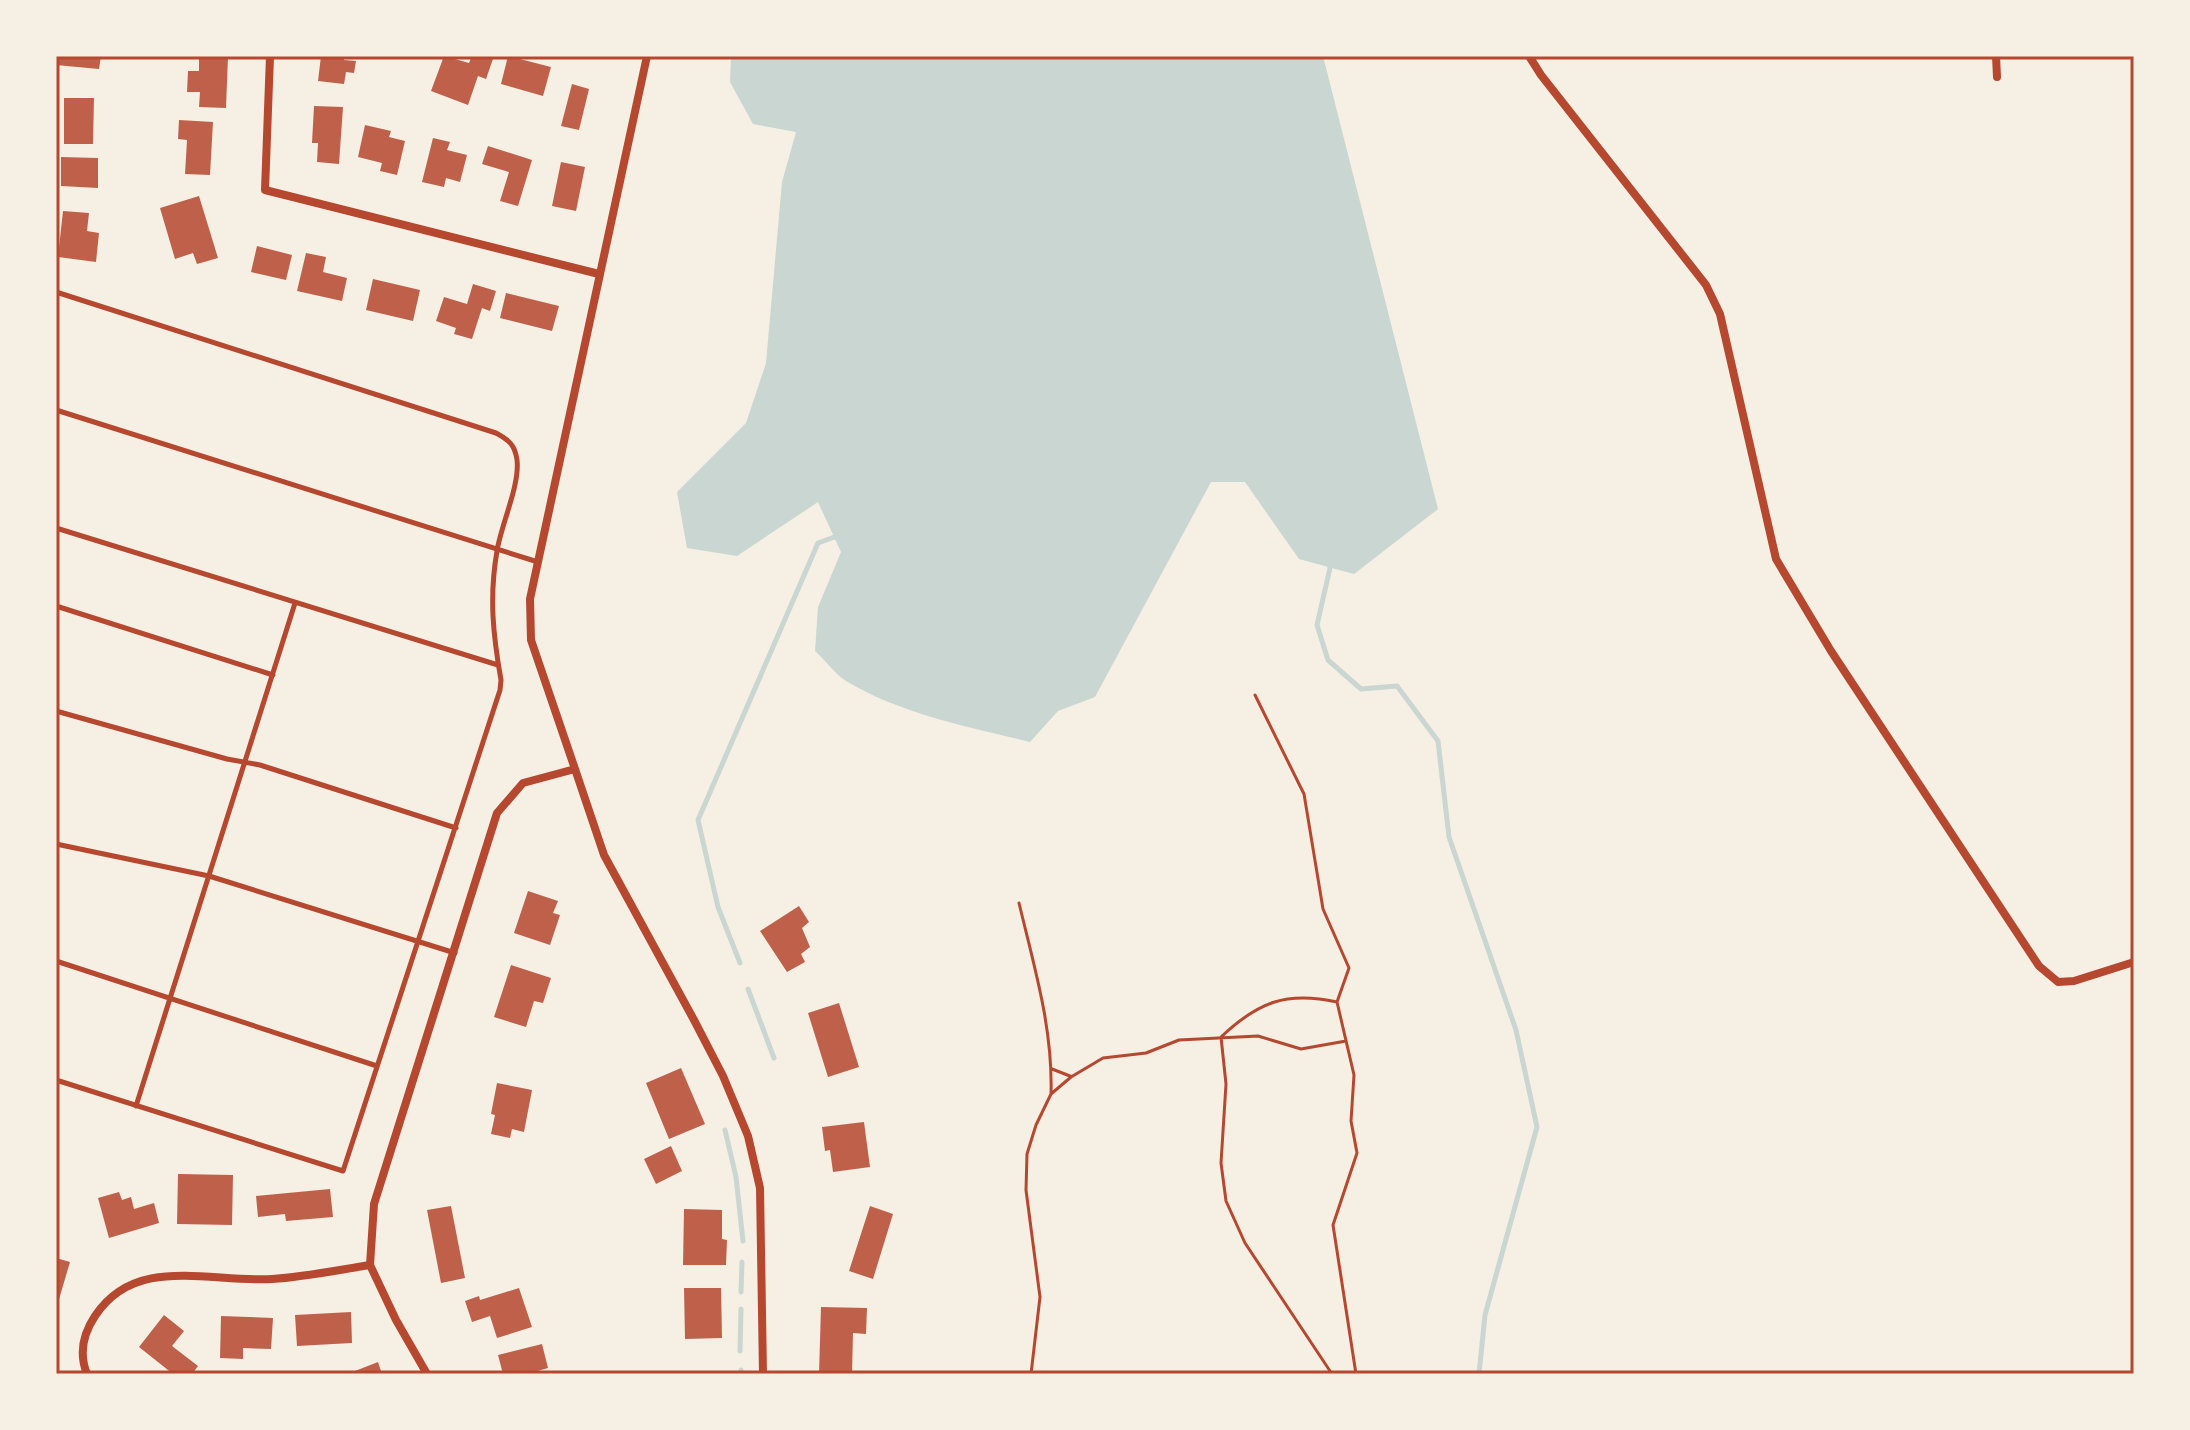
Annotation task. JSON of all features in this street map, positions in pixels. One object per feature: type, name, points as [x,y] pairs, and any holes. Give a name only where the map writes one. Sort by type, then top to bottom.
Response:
[{"type":"street","points":[[270,56],[265,190],[599,274]]},
{"type":"street","points":[[647,56],[530,599],[531,640],[604,855],[723,1076],[748,1136],[760,1188],[763,1374]]},
{"type":"street","points":[[1529,56],[1706,285],[1720,314],[1723,338],[1776,559],[1831,651],[1924,794],[2047,975],[2058,982],[2074,981],[2134,962]]},
{"type":"street","points":[[1996,56],[1997,77]]},
{"type":"street","points":[[427,1374],[396,1320],[370,1265],[374,1204],[497,813],[523,783],[575,769]]},
{"type":"street","points":[[87,1374],[81,1359],[88,1327],[107,1298],[132,1282],[166,1275],[272,1279],[370,1265]]},
{"type":"lane","points":[[56,292],[496,433],[515,447],[518,472],[497,551],[491,616],[500,690],[343,1171],[56,1080]]},
{"type":"lane","points":[[56,410],[538,562]]},
{"type":"lane","points":[[56,528],[498,665]]},
{"type":"lane","points":[[136,1106],[295,603]]},
{"type":"lane","points":[[56,606],[273,675]]},
{"type":"lane","points":[[56,711],[244,764],[260,765],[456,828]]},
{"type":"lane","points":[[56,844],[209,876],[455,953]]},
{"type":"lane","points":[[56,961],[377,1066]]},
{"type":"path","points":[[1255,695],[1304,794],[1323,909],[1349,968],[1337,1002],[1354,1075],[1351,1121],[1357,1153],[1333,1225],[1356,1374]]},
{"type":"path","points":[[1019,903],[1039,979],[1052,1069],[1051,1094],[1036,1125],[1027,1154],[1026,1190],[1040,1297],[1031,1374]]},
{"type":"path","points":[[1221,1037],[1239,1020],[1264,1004],[1307,995],[1337,1002]]},
{"type":"path","points":[[1051,1094],[1071,1077],[1103,1058],[1146,1053],[1179,1040],[1258,1036],[1301,1049],[1346,1041]]},
{"type":"path","points":[[1221,1037],[1226,1084],[1221,1163],[1226,1201],[1245,1243],[1332,1374]]},
{"type":"path","points":[[1052,1069],[1071,1077]]},
{"type":"shaded area","points":[[731,56],[1323,56],[1438,509],[1354,574],[1299,559],[1245,482],[1211,482],[1095,697],[1058,711],[1030,742],[912,711],[846,681],[815,651],[818,607],[841,552],[818,502],[737,556],[687,548],[677,492],[746,423],[766,363],[782,182],[796,132],[753,124],[730,82]]},
{"type":"building","points":[[56,56],[101,56],[99,69],[56,65]]},
{"type":"building","points":[[199,56],[228,56],[226,108],[199,107],[200,92],[187,92],[188,71],[199,71]]},
{"type":"building","points":[[321,56],[344,56],[344,60],[356,61],[354,73],[346,72],[344,84],[318,81]]},
{"type":"building","points":[[444,56],[469,63],[472,56],[494,56],[486,79],[478,76],[468,105],[431,91]]},
{"type":"building","points":[[508,56],[551,67],[543,96],[501,84]]},
{"type":"building","points":[[572,84],[589,89],[579,130],[561,126]]},
{"type":"building","points":[[64,98],[94,98],[93,144],[64,144]]},
{"type":"building","points":[[314,106],[343,107],[339,164],[317,162],[318,143],[312,143]]},
{"type":"building","points":[[179,120],[213,122],[210,175],[185,174],[187,140],[178,139]]},
{"type":"building","points":[[365,125],[391,131],[389,137],[405,141],[397,175],[380,171],[382,163],[358,157]]},
{"type":"building","points":[[433,138],[450,142],[447,150],[467,155],[460,182],[446,178],[444,187],[422,182]]},
{"type":"building","points":[[488,146],[532,160],[518,206],[500,201],[509,172],[482,164]]},
{"type":"building","points":[[61,157],[98,158],[98,188],[61,186]]},
{"type":"building","points":[[561,162],[585,167],[576,211],[552,206]]},
{"type":"building","points":[[199,196],[218,258],[197,264],[193,253],[175,259],[160,208]]},
{"type":"building","points":[[63,211],[89,213],[87,231],[99,233],[96,262],[58,257]]},
{"type":"building","points":[[257,246],[292,255],[286,280],[251,272]]},
{"type":"building","points":[[306,253],[326,257],[323,272],[347,278],[342,301],[297,291]]},
{"type":"building","points":[[373,279],[420,290],[413,321],[366,310]]},
{"type":"building","points":[[473,284],[496,291],[490,311],[482,308],[472,339],[454,334],[456,328],[436,321],[444,297],[467,304]]},
{"type":"building","points":[[506,293],[559,306],[552,331],[500,318]]},
{"type":"building","points":[[528,891],[558,901],[553,913],[560,915],[550,945],[514,933]]},
{"type":"building","points":[[799,906],[809,922],[802,928],[810,947],[801,954],[805,962],[787,972],[760,931]]},
{"type":"building","points":[[511,965],[551,978],[543,1003],[534,1001],[526,1027],[494,1017]]},
{"type":"building","points":[[839,1003],[859,1067],[828,1077],[808,1013]]},
{"type":"building","points":[[681,1068],[705,1124],[669,1139],[646,1083]]},
{"type":"building","points":[[497,1083],[532,1090],[524,1132],[512,1129],[510,1138],[491,1134]]},
{"type":"building","points":[[864,1122],[870,1167],[833,1172],[830,1150],[825,1151],[822,1127]]},
{"type":"building","points":[[671,1146],[682,1171],[656,1184],[644,1159]]},
{"type":"building","points":[[178,1174],[233,1175],[232,1225],[177,1224]]},
{"type":"building","points":[[330,1189],[333,1217],[286,1221],[285,1214],[258,1217],[256,1196]]},
{"type":"building","points":[[119,1192],[122,1200],[131,1197],[134,1209],[154,1203],[159,1223],[109,1238],[98,1198]]},
{"type":"building","points":[[451,1206],[465,1278],[441,1283],[427,1210]]},
{"type":"building","points":[[870,1206],[893,1214],[873,1279],[849,1271]]},
{"type":"building","points":[[684,1209],[722,1210],[722,1239],[727,1240],[726,1265],[683,1265]]},
{"type":"building","points":[[56,1258],[70,1262],[57,1306],[56,1306]]},
{"type":"building","points":[[519,1288],[532,1327],[497,1338],[490,1316],[472,1322],[465,1301],[479,1296],[480,1300]]},
{"type":"building","points":[[684,1288],[721,1288],[722,1338],[685,1339]]},
{"type":"building","points":[[821,1307],[867,1308],[866,1334],[853,1333],[852,1374],[819,1374]]},
{"type":"building","points":[[351,1312],[352,1343],[297,1346],[295,1315]]},
{"type":"building","points":[[164,1315],[184,1331],[172,1346],[198,1366],[192,1374],[173,1374],[139,1347]]},
{"type":"building","points":[[221,1316],[273,1318],[271,1349],[243,1348],[243,1359],[220,1358]]},
{"type":"building","points":[[542,1344],[548,1368],[527,1374],[503,1374],[498,1355]]},
{"type":"building","points":[[378,1362],[382,1374],[356,1374],[355,1371]]},
{"type":"waterway","points":[[740,963],[718,907],[698,820],[818,543],[840,535]]},
{"type":"waterway","points":[[1329,563],[1317,625],[1328,660],[1361,689],[1397,686],[1438,741],[1449,837],[1516,1030],[1537,1127],[1485,1315],[1479,1374]]},
{"type":"waterway","points":[[748,989],[774,1058]]},
{"type":"waterway","points":[[725,1130],[736,1177],[743,1241]]},
{"type":"waterway","points":[[741,1292],[742,1262]]},
{"type":"waterway","points":[[740,1351],[741,1309]]}]
